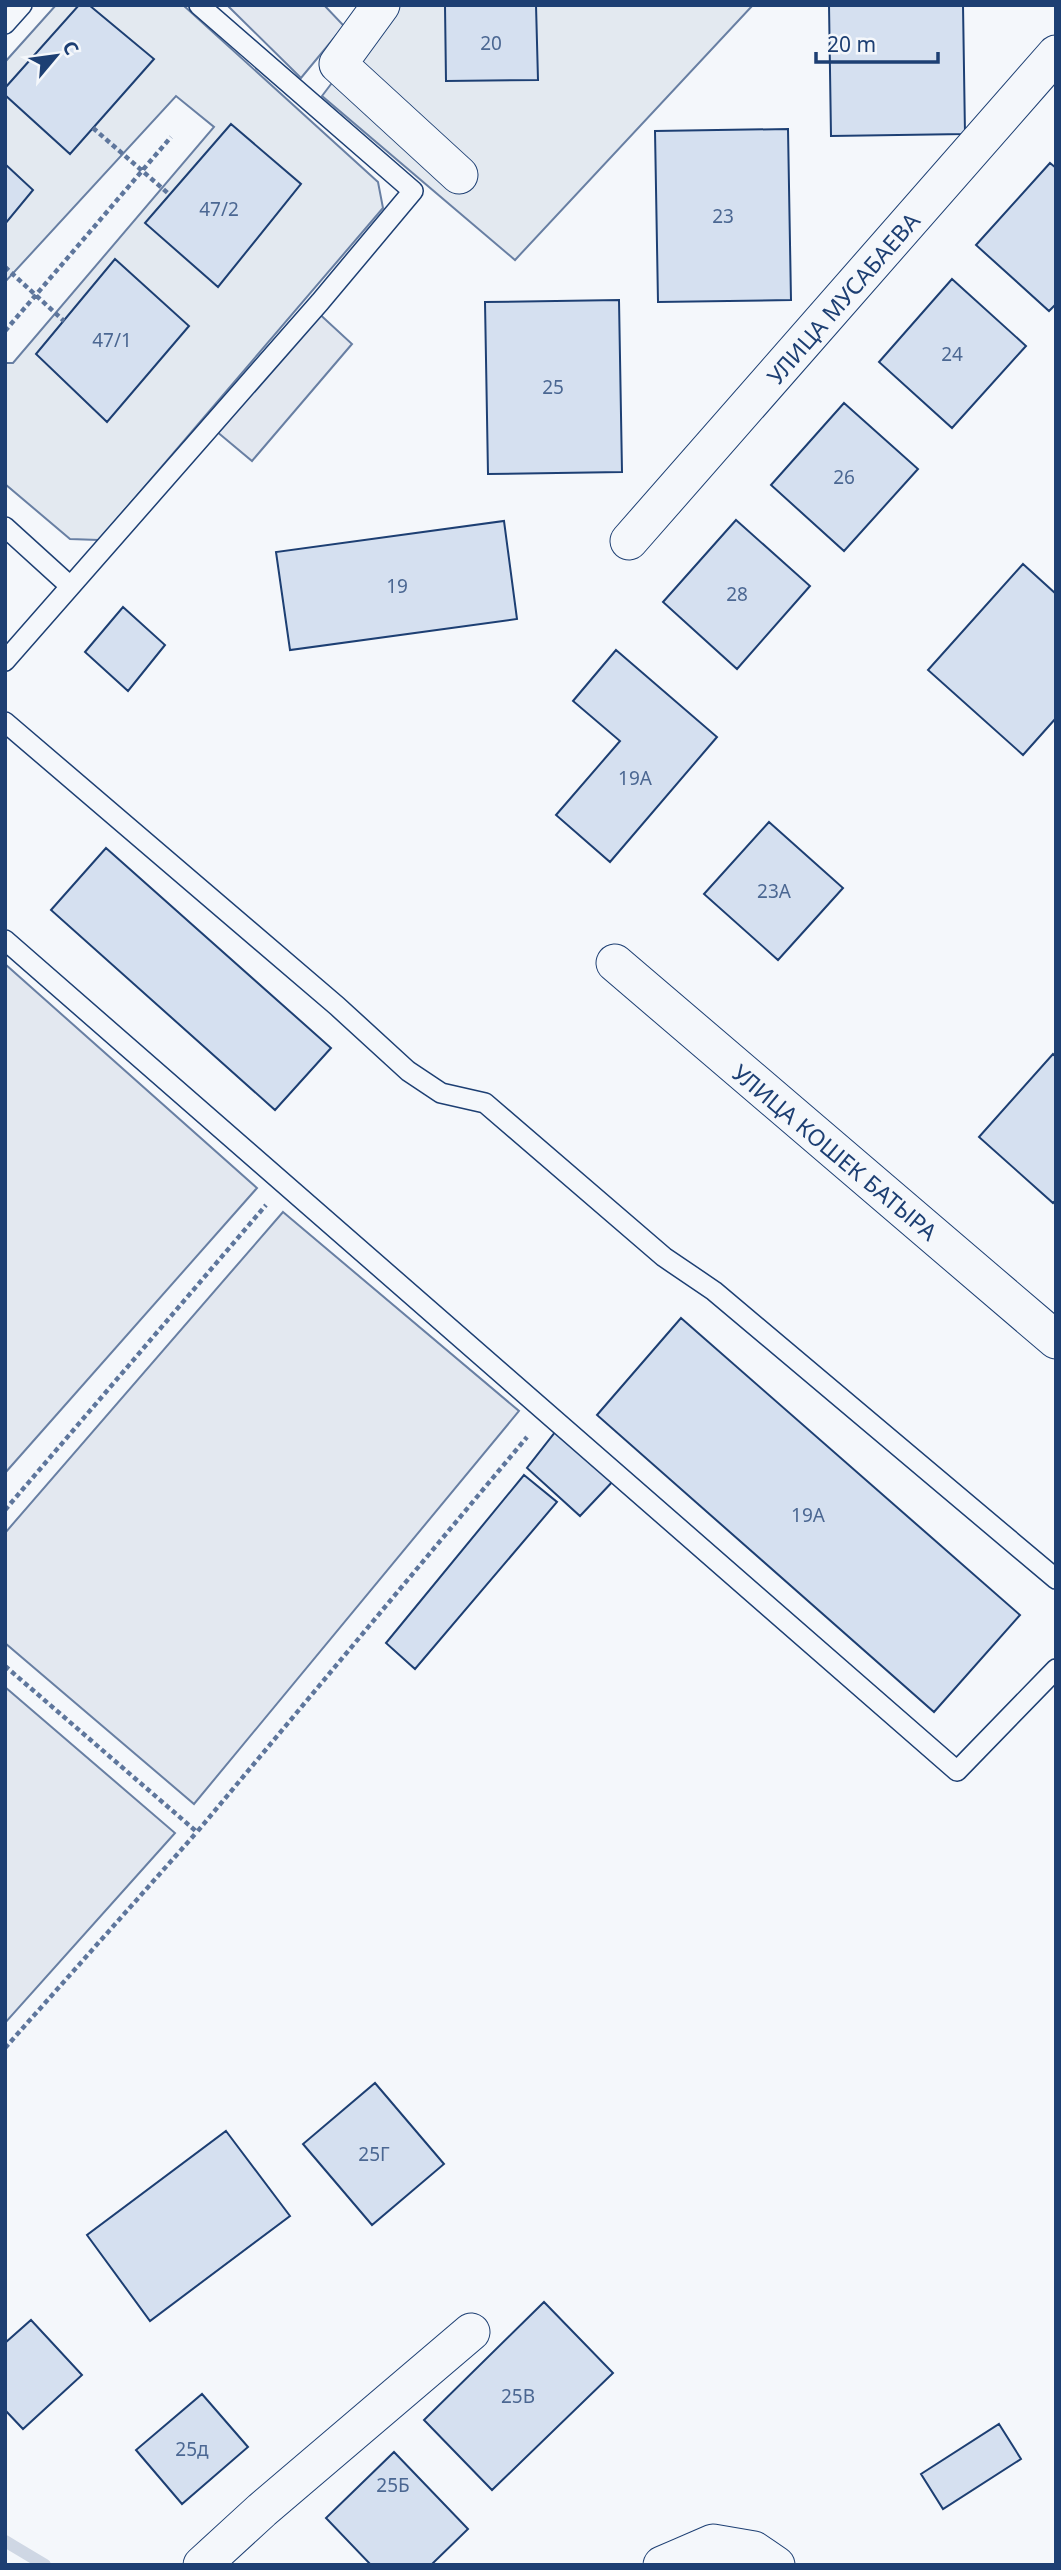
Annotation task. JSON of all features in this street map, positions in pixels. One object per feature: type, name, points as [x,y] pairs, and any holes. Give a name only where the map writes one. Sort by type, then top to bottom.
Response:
[{"type":"street","points":[[381,5],[338,64],[459,175]]},
{"type":"street","name":"УЛИЦА МУСАБАЕВА","points":[[629,541],[1056,54]]},
{"type":"street","name":"УЛИЦА КОШЕК БАТЫРА","points":[[615,963],[1056,1340]]},
{"type":"street","points":[[202,2565],[262,2510],[471,2332]]},
{"type":"street","points":[[662,2565],[713,2543],[754,2550],[776,2565]]},
{"type":"lane","points":[[5,24],[22,5]]},
{"type":"lane","points":[[5,661],[320,302],[413,191],[199,5]]},
{"type":"lane","points":[[5,527],[70,586]]},
{"type":"lane","points":[[5,722],[337,1006],[408,1072],[441,1093],[485,1103],[664,1257],[715,1291],[1056,1580]]},
{"type":"lane","points":[[5,940],[957,1770],[1056,1669]]},
{"type":"path","points":[[93,128],[170,195]]},
{"type":"path","points":[[5,331],[171,136]]},
{"type":"path","points":[[5,267],[64,321]]},
{"type":"path","points":[[5,1510],[285,1183]]},
{"type":"path","points":[[5,2048],[197,1832],[547,1413]]},
{"type":"path","points":[[5,1666],[197,1832]]},
{"type":"shaded area","points":[[56,5],[183,5],[378,182],[383,208],[99,540],[70,539],[5,484],[5,363],[13,363],[214,127],[176,96],[5,282],[5,62]]},
{"type":"shaded area","points":[[324,5],[344,26],[301,78],[229,7]]},
{"type":"shaded area","points":[[391,5],[753,5],[515,260],[322,96]]},
{"type":"shaded area","points":[[314,309],[352,344],[252,461],[210,426]]},
{"type":"shaded area","points":[[5,964],[257,1188],[5,1473]]},
{"type":"shaded area","points":[[283,1212],[519,1411],[194,1804],[5,1643],[5,1533]]},
{"type":"shaded area","points":[[5,1687],[175,1833],[5,2023]]},
{"type":"building","points":[[79,5],[89,5],[154,59],[70,154],[5,95],[5,88]]},
{"type":"building","points":[[445,5],[536,5],[538,80],[446,81]]},
{"type":"building","points":[[829,5],[963,5],[965,134],[831,136]]},
{"type":"building","points":[[231,124],[301,184],[218,287],[145,223]]},
{"type":"building","points":[[788,129],[791,300],[658,302],[655,131]]},
{"type":"building","points":[[1050,163],[1056,168],[1056,304],[1049,311],[976,245]]},
{"type":"building","points":[[5,164],[33,190],[5,224]]},
{"type":"building","points":[[115,259],[189,326],[107,422],[36,354]]},
{"type":"building","points":[[952,279],[1026,346],[952,428],[879,362]]},
{"type":"building","points":[[619,300],[622,472],[488,474],[485,302]]},
{"type":"building","points":[[844,403],[918,469],[844,551],[771,485]]},
{"type":"building","points":[[736,520],[810,586],[737,669],[663,602]]},
{"type":"building","points":[[504,521],[517,619],[290,650],[276,552]]},
{"type":"building","points":[[1023,564],[1056,594],[1056,718],[1023,755],[928,670]]},
{"type":"building","points":[[123,607],[165,645],[128,691],[85,652]]},
{"type":"building","points":[[616,650],[717,737],[610,862],[556,815],[620,741],[573,701]]},
{"type":"building","points":[[769,822],[843,888],[778,960],[704,894]]},
{"type":"building","points":[[106,848],[331,1048],[275,1110],[51,910]]},
{"type":"building","points":[[1053,1054],[1056,1057],[1056,1200],[1053,1203],[979,1137]]},
{"type":"building","points":[[681,1318],[1020,1615],[934,1712],[597,1415]]},
{"type":"building","points":[[556,1431],[615,1479],[580,1516],[527,1468]]},
{"type":"building","points":[[524,1475],[557,1502],[415,1669],[386,1643]]},
{"type":"building","points":[[375,2083],[444,2164],[372,2225],[303,2144]]},
{"type":"building","points":[[226,2131],[290,2216],[150,2321],[87,2235]]},
{"type":"building","points":[[544,2302],[613,2373],[492,2490],[424,2420]]},
{"type":"building","points":[[31,2320],[82,2375],[23,2429],[5,2410],[5,2343]]},
{"type":"building","points":[[202,2394],[248,2447],[182,2504],[136,2450]]},
{"type":"building","points":[[999,2424],[1021,2459],[943,2509],[921,2474]]},
{"type":"building","points":[[394,2452],[468,2529],[431,2565],[371,2565],[326,2518]]},
{"type":"waterway","points":[[5,2541],[45,2565]]}]
